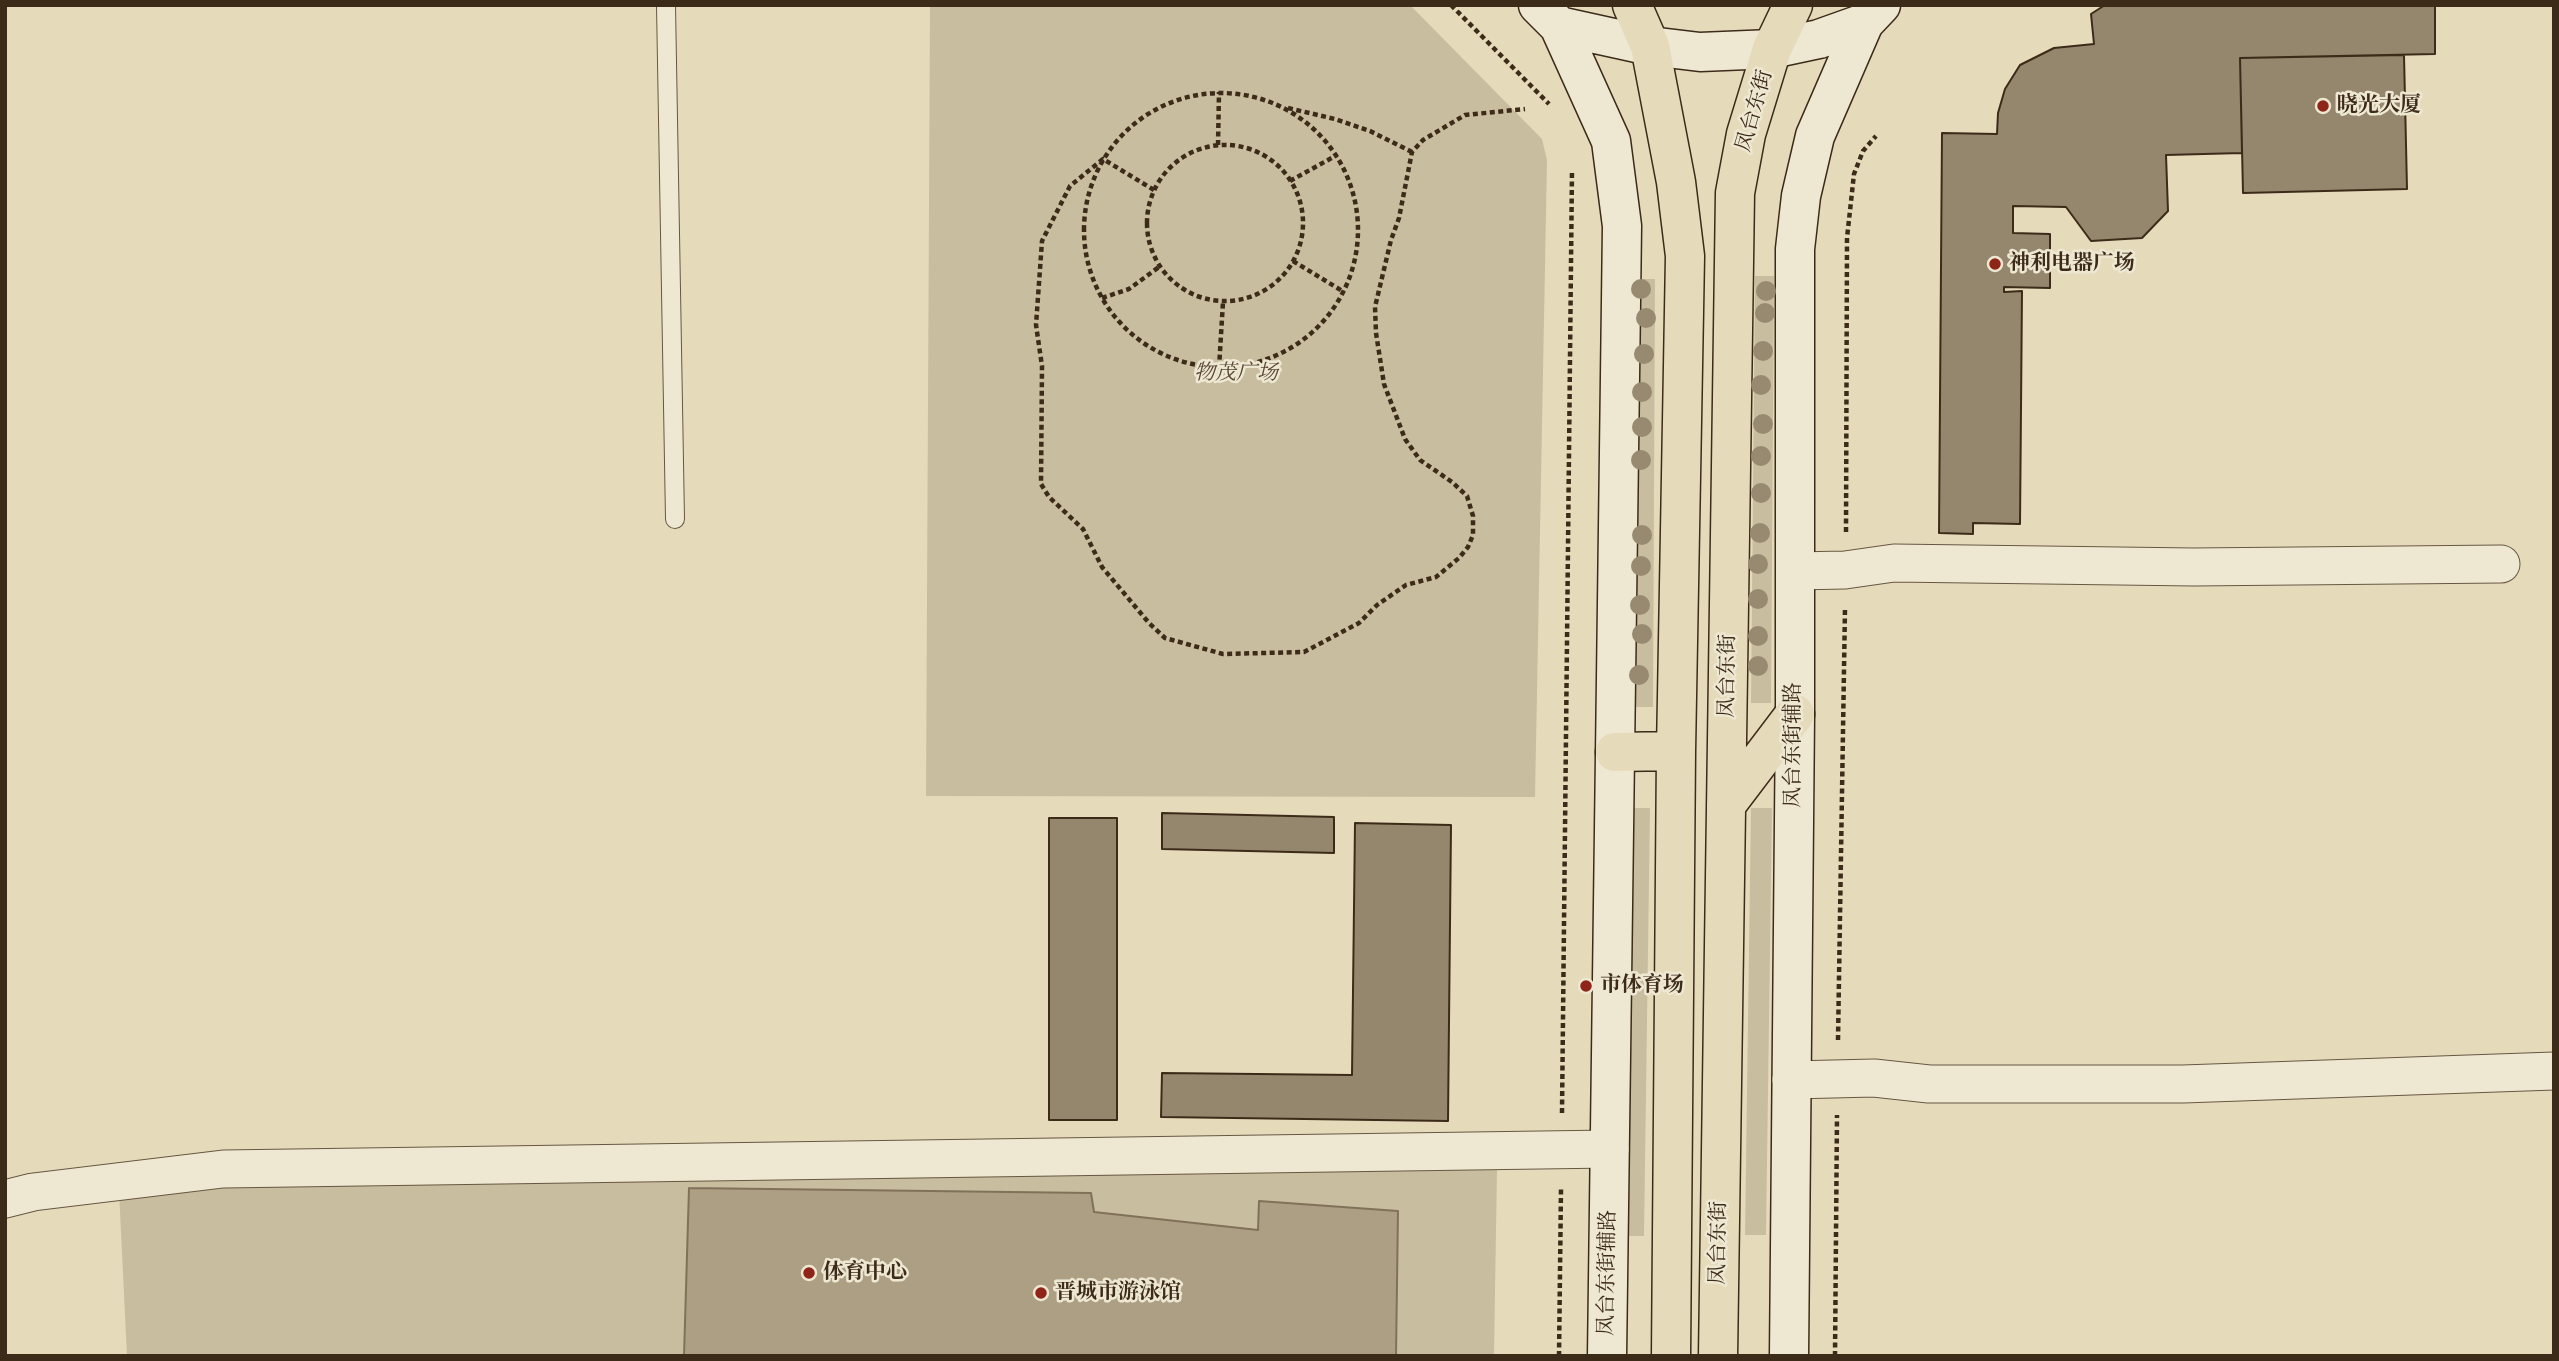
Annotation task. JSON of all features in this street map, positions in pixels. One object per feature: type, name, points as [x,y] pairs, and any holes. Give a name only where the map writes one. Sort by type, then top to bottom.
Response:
[{"type":"main road","points":[[1632,5],[1650,47],[1676,182],[1685,256],[1676,751],[1671,1356]]},
{"type":"main road","name":"凤台东街","points":[[1718,1356],[1734,193],[1746,134],[1772,49],[1793,5]]},
{"type":"main road","points":[[1548,16],[1650,47],[1700,52],[1772,49],[1819,39],[1872,14]]},
{"type":"main road","name":"凤台东街辅路","points":[[1788,1356],[1795,714],[1795,249],[1801,196],[1815,136],[1872,14]]},
{"type":"main road","name":"凤台东街辅路","points":[[1548,16],[1611,141],[1622,226],[1607,1356]]},
{"type":"main road","points":[[1726,805],[1795,714]]},
{"type":"main road","points":[[1615,752],[1676,751]]},
{"type":"street","points":[[1795,571],[1894,563],[2194,567],[2501,564]]},
{"type":"street","points":[[1791,1080],[1874,1078],[1929,1084],[2183,1084],[2554,1071]]},
{"type":"street","points":[[5,1199],[33,1192],[223,1169],[1609,1149]]},
{"type":"lane","points":[[666,5],[675,519]]},
{"type":"path","points":[[1451,5],[1554,109]]},
{"type":"path","points":[[1218,145],[1219,92]]},
{"type":"path","points":[[1286,108],[1315,128],[1337,155],[1353,187],[1359,222],[1356,258],[1344,292],[1327,318],[1305,339],[1279,355],[1250,365],[1219,368],[1191,364],[1164,355],[1139,341],[1119,321],[1102,298],[1090,271],[1084,243],[1084,214],[1091,186],[1103,159],[1119,136],[1140,118],[1164,103],[1191,95],[1219,92],[1254,95],[1286,108],[1335,119],[1370,131],[1412,152]]},
{"type":"path","points":[[1103,159],[1070,186],[1042,241],[1037,325],[1042,366],[1041,484],[1049,497],[1083,529],[1102,567],[1165,638],[1223,654],[1304,652],[1359,623],[1377,605],[1406,586],[1436,577],[1459,558],[1473,535],[1473,516],[1467,496],[1420,460],[1405,439],[1384,384],[1376,333],[1376,307],[1399,218],[1412,152],[1423,140],[1465,115],[1525,109]]},
{"type":"path","points":[[1835,1356],[1847,238],[1854,173],[1863,151],[1876,136]]},
{"type":"path","points":[[1234,144],[1253,149],[1270,159],[1285,172],[1290,181],[1296,188],[1302,208],[1303,230],[1293,261],[1273,286],[1254,296],[1223,302],[1191,295],[1173,283],[1159,267],[1150,247],[1146,228],[1147,208],[1164,173],[1178,160],[1195,150],[1234,144]]},
{"type":"path","points":[[1290,181],[1337,155]]},
{"type":"path","points":[[1103,159],[1154,190]]},
{"type":"path","points":[[1559,1356],[1572,159]]},
{"type":"path","points":[[1293,261],[1344,292]]},
{"type":"path","points":[[1102,298],[1129,289],[1159,267]]},
{"type":"path","points":[[1219,368],[1223,302]]},
{"type":"green space","name":"物茂广场","points":[[930,5],[1410,5],[1542,139],[1547,160],[1535,797],[926,796]]},
{"type":"green space","points":[[1755,276],[1774,276],[1771,703],[1751,703]]},
{"type":"green space","points":[[1633,279],[1655,279],[1653,707],[1630,707]]},
{"type":"green space","points":[[1632,808],[1650,808],[1644,1236],[1626,1236]]},
{"type":"green space","points":[[1751,808],[1772,808],[1766,1235],[1745,1235]]},
{"type":"green space","name":"体育中心","points":[[1497,1168],[1494,1356],[127,1356],[119,1191],[221,1176]]},
{"type":"shaded area","name":"晋城市游泳馆","points":[[689,1188],[1091,1193],[1094,1212],[1258,1230],[1259,1201],[1398,1211],[1396,1356],[684,1356]]},
{"type":"building","name":"神利电器广场","points":[[2105,5],[2435,5],[2435,54],[2240,58],[2242,153],[2166,155],[2168,211],[2142,238],[2091,241],[2066,207],[2013,206],[2013,233],[2050,234],[2050,288],[2004,287],[2004,292],[2022,291],[2020,524],[1973,523],[1973,534],[1939,533],[1942,133],[1997,134],[1998,113],[2005,89],[2020,65],[2054,48],[2094,44],[2091,14]]},
{"type":"building","name":"晓光大厦","points":[[2404,55],[2407,189],[2243,193],[2240,58]]},
{"type":"building","points":[[1162,813],[1334,817],[1334,853],[1162,849]]},
{"type":"building","points":[[1049,818],[1117,818],[1117,1120],[1049,1120]]},
{"type":"building","points":[[1355,823],[1451,825],[1448,1121],[1161,1117],[1162,1073],[1352,1075]]},
{"type":"place","name":"晓光大厦","points":[[2323,106]]},
{"type":"place","name":"神利电器广场","points":[[1995,264]]},
{"type":"place","name":"市体育场","points":[[1586,986]]},
{"type":"place","name":"体育中心","points":[[809,1273]]},
{"type":"place","name":"晋城市游泳馆","points":[[1041,1293]]}]
